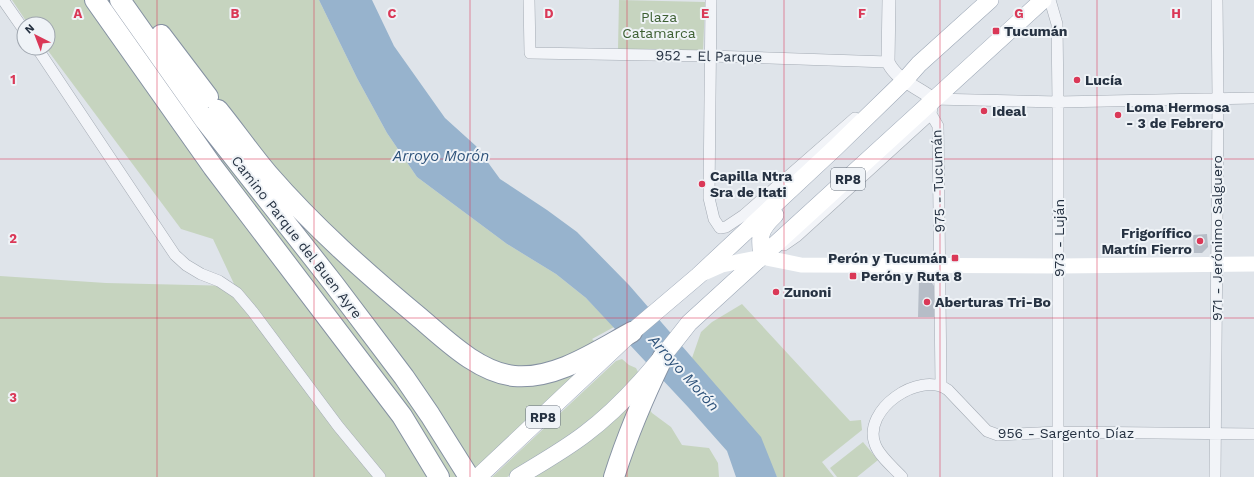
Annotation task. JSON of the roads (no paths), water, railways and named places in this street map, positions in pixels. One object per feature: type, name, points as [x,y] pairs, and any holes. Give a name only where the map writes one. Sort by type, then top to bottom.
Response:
[{"type":"highway","name":"Camino Parque del Buen Ayre","points":[[95,0],[213,167],[384,392],[437,472]]},
{"type":"highway","name":"Camino Parque del Buen Ayre","points":[[120,0],[204,119],[333,283],[404,377],[469,477]]},
{"type":"highway","points":[[134,0],[268,174],[325,235],[375,280],[440,334],[483,365],[500,373],[514,376],[533,376],[552,372],[605,352],[632,332]]},
{"type":"highway","points":[[614,477],[640,391],[663,357]]},
{"type":"main road","name":"RP8","points":[[632,332],[698,276],[820,162],[904,81],[919,64],[990,0]]},
{"type":"main road","name":"RP8","points":[[663,357],[689,323],[761,251],[932,107],[1043,0]]},
{"type":"main road","points":[[761,251],[762,231],[767,223],[799,194],[820,162]]},
{"type":"main road","points":[[698,276],[722,265],[761,251],[800,264],[1059,266],[1217,263],[1254,264]]},
{"type":"main road","name":"RP8","points":[[478,477],[605,352]]},
{"type":"main road","name":"RP8","points":[[518,477],[586,434],[640,391]]},
{"type":"street","points":[[3,0],[16,19]]},
{"type":"street","name":"952 - El Parque","points":[[529,0],[530,53],[710,56],[888,62]]},
{"type":"street","points":[[710,0],[709,198],[714,219],[720,228],[726,227],[744,215],[881,95],[904,81]]},
{"type":"street","points":[[889,0],[888,62],[904,81],[922,90],[932,107],[1058,102],[1254,98]]},
{"type":"street","name":"973 - Luján","points":[[1050,0],[1057,24],[1059,266],[1058,477]]},
{"type":"street","name":"971 - Jerónimo Salguero","points":[[1215,477],[1218,98],[1216,0]]},
{"type":"street","points":[[42,56],[175,255],[186,265],[219,281],[237,293],[253,312],[338,426],[380,477]]},
{"type":"street","name":"975 - Tucumán","points":[[932,107],[938,126],[941,265],[941,385]]},
{"type":"street","points":[[902,477],[879,451],[874,443],[874,424],[882,410],[897,396],[908,389],[919,385],[941,385]]},
{"type":"street","name":"956 - Sargento Díaz","points":[[941,385],[948,390],[987,431],[998,435],[1059,432],[1254,434]]},
{"type":"water","name":"Arroyo Morón","points":[[319,0],[372,0],[394,46],[445,118],[476,146],[500,179],[577,232],[629,285],[761,437],[777,477],[736,477],[727,451],[586,298],[556,274],[507,244],[417,177],[387,133],[357,78]]},
{"type":"place","name":"Tucumán","points":[[996,31]]},
{"type":"place","name":"Lucía","points":[[1077,80]]},
{"type":"place","name":"Ideal","points":[[984,111]]},
{"type":"place","name":"Loma Hermosa - 3 de Febrero","points":[[1118,115]]},
{"type":"place","name":"Capilla Ntra Sra de Itati","points":[[702,184]]},
{"type":"place","name":"Frigorífico Martín Fierro","points":[[1200,241]]},
{"type":"place","name":"Perón y Tucumán","points":[[955,258]]},
{"type":"place","name":"Perón y Ruta 8","points":[[853,276]]},
{"type":"place","name":"Zunoni","points":[[776,292]]},
{"type":"place","name":"Aberturas Tri-Bo","points":[[927,302]]},
{"type":"park label","name":"Plaza Catamarca","points":[[659,26]]}]
